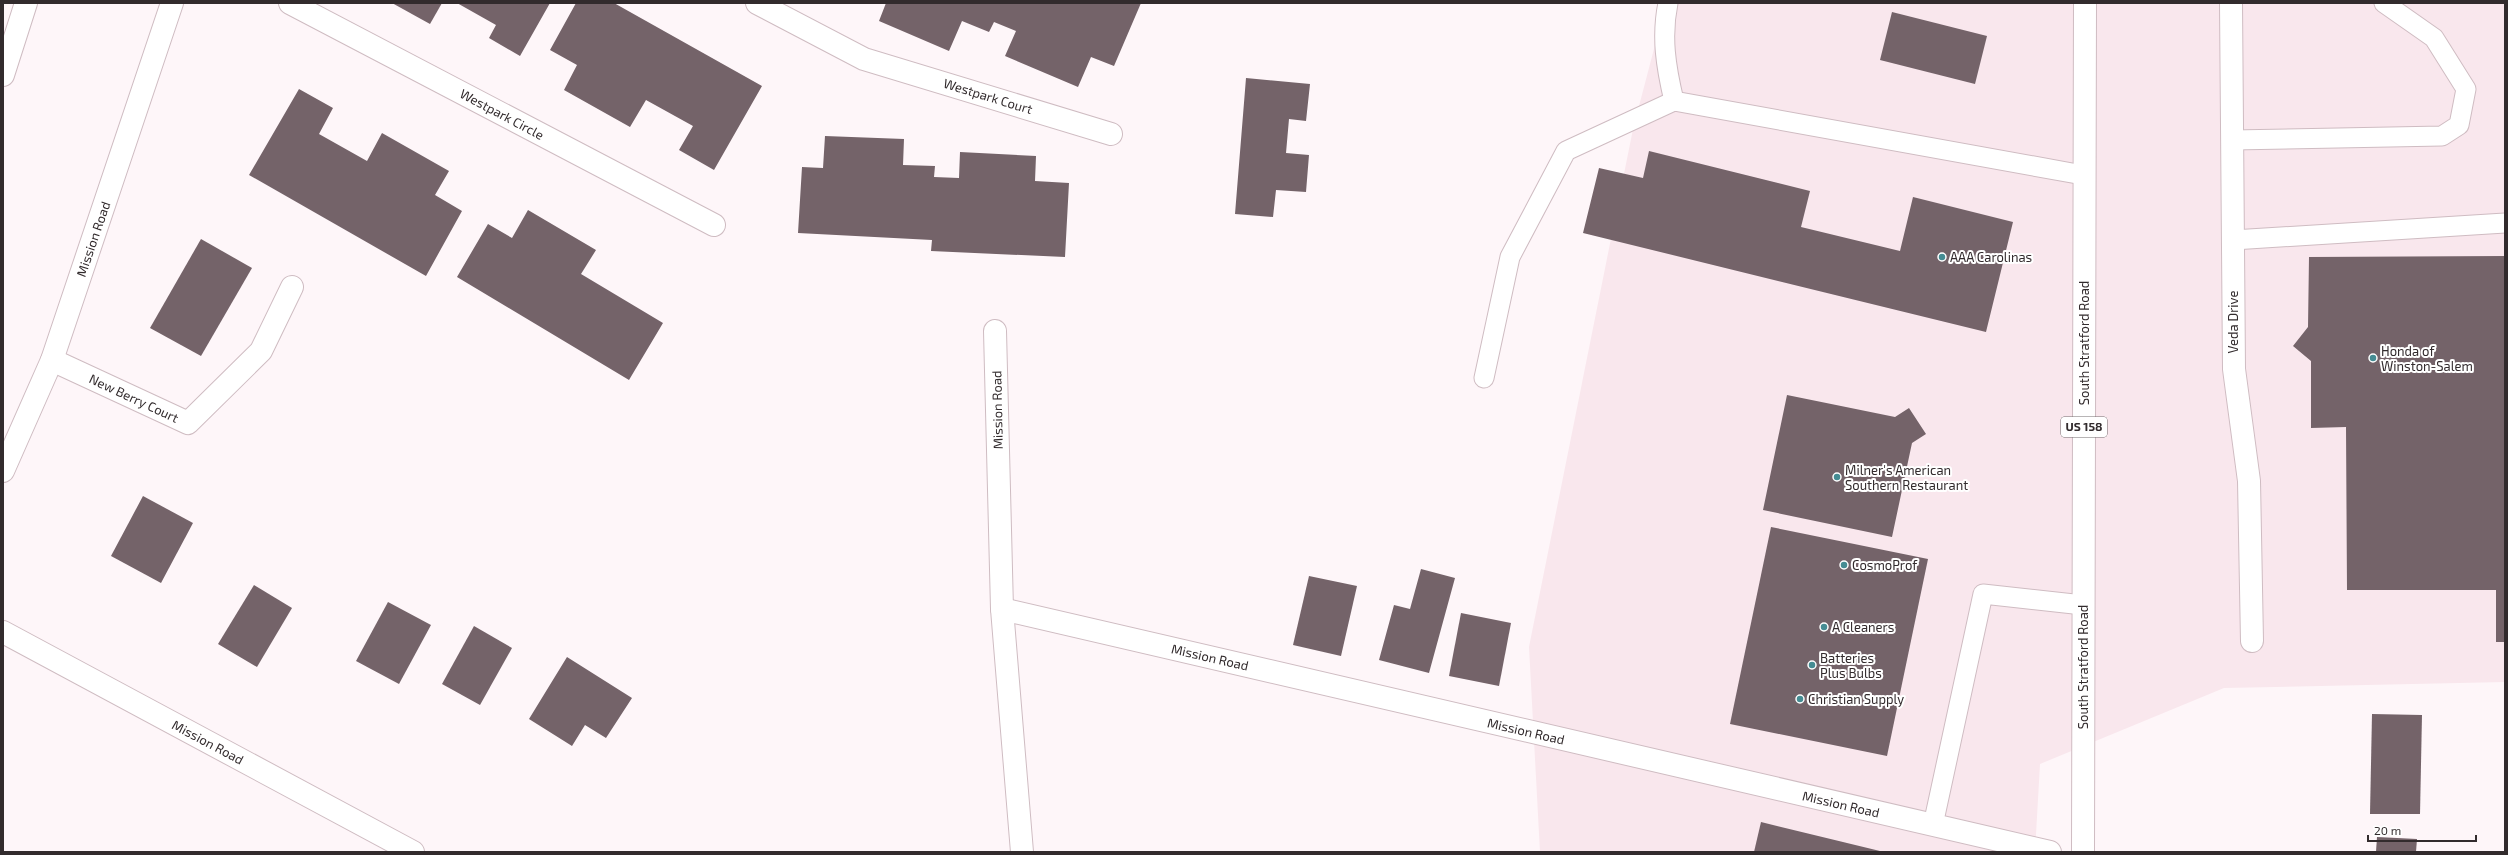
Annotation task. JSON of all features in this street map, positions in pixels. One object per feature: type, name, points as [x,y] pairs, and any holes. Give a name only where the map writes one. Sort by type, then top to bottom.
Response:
[{"type":"main road","points":[[3,75],[26,3]]},
{"type":"main road","name":"Mission Road","points":[[3,471],[52,360],[172,3]]},
{"type":"main road","name":"Westpark Circle","points":[[290,3],[714,225]]},
{"type":"main road","name":"Westpark Court","points":[[757,3],[864,59],[1111,134]]},
{"type":"main road","name":"South Stratford Road","points":[[2084,852],[2083,174],[2085,3]]},
{"type":"main road","name":"Veda Drive","points":[[2231,3],[2234,369],[2249,481],[2252,641]]},
{"type":"main road","name":"New Berry Court","points":[[52,360],[188,422],[261,351],[292,287]]},
{"type":"main road","name":"Mission Road","points":[[995,331],[1002,609],[1022,852]]},
{"type":"main road","name":"Mission Road","points":[[1002,609],[2050,852]]},
{"type":"main road","name":"Mission Road","points":[[3,632],[413,852]]},
{"type":"lane","points":[[1668,3],[1663,31],[1667,72],[1674,100]]},
{"type":"lane","points":[[2232,140],[2442,136],[2459,125],[2466,89],[2434,38],[2384,3]]},
{"type":"lane","points":[[1484,378],[1510,257],[1566,151],[1674,100],[2083,174]]},
{"type":"lane","points":[[2233,240],[2505,223]]},
{"type":"lane","points":[[1933,825],[1983,594],[2083,605]]},
{"type":"shaded area","points":[[1666,3],[2505,3],[2505,682],[2224,688],[2040,764],[2035,852],[1540,852],[1529,647],[1633,129]]},
{"type":"building","points":[[392,3],[442,3],[430,24]]},
{"type":"building","points":[[457,3],[550,3],[520,56],[489,38],[496,25]]},
{"type":"building","points":[[576,3],[614,3],[762,86],[714,170],[679,150],[693,126],[646,100],[630,127],[564,90],[577,65],[550,50]]},
{"type":"building","points":[[886,3],[1141,3],[1114,66],[1091,57],[1078,87],[1005,56],[1016,31],[994,22],[989,32],[962,21],[949,51],[879,21]]},
{"type":"building","points":[[1892,12],[1987,36],[1975,84],[1880,60]]},
{"type":"building","points":[[1246,78],[1310,84],[1306,121],[1289,119],[1286,153],[1309,155],[1306,192],[1276,190],[1273,217],[1235,214]]},
{"type":"building","points":[[299,89],[333,108],[319,134],[367,161],[382,133],[449,171],[435,195],[462,211],[426,276],[249,175]]},
{"type":"building","points":[[825,136],[904,139],[903,165],[935,166],[934,177],[959,178],[960,152],[1036,156],[1035,181],[1069,183],[1065,257],[931,251],[932,240],[798,233],[802,167],[823,168]]},
{"type":"building","points":[[1649,151],[1810,191],[1801,227],[1900,251],[1913,197],[2013,222],[1986,332],[1583,233],[1599,168],[1643,178]]},
{"type":"building","points":[[528,210],[596,250],[581,274],[663,323],[629,380],[457,277],[488,224],[512,238]]},
{"type":"building","points":[[201,239],[252,268],[201,356],[150,328]]},
{"type":"building","points":[[2505,256],[2505,642],[2496,642],[2496,590],[2347,590],[2346,427],[2311,428],[2311,361],[2293,346],[2308,327],[2309,257]]},
{"type":"building","name":"Milner's American Southern Restaurant","points":[[1787,395],[1895,417],[1909,408],[1926,434],[1912,443],[1892,537],[1763,510]]},
{"type":"building","points":[[143,496],[193,523],[161,583],[111,556]]},
{"type":"building","points":[[1771,527],[1928,559],[1887,756],[1730,724]]},
{"type":"building","points":[[1421,569],[1455,578],[1429,673],[1379,660],[1394,605],[1410,609]]},
{"type":"building","points":[[1309,576],[1357,586],[1341,656],[1293,645]]},
{"type":"building","points":[[254,585],[292,608],[257,667],[218,644]]},
{"type":"building","points":[[388,602],[431,625],[399,684],[356,661]]},
{"type":"building","points":[[1461,613],[1511,623],[1499,686],[1449,676]]},
{"type":"building","points":[[474,626],[512,648],[480,705],[442,684]]},
{"type":"building","points":[[567,657],[632,698],[606,738],[585,725],[572,746],[529,719]]},
{"type":"building","points":[[2372,714],[2422,715],[2420,814],[2370,814]]},
{"type":"building","points":[[1761,822],[1880,851],[1880,852],[1754,852]]},
{"type":"building","points":[[2377,837],[2417,839],[2416,852],[2376,852]]},
{"type":"place","name":"AAA Carolinas","points":[[1942,257]]},
{"type":"place","name":"Honda of Winston-Salem","points":[[2373,358]]},
{"type":"place","name":"Milner's American Southern Restaurant","points":[[1837,477]]},
{"type":"place","name":"CosmoProf","points":[[1844,565]]},
{"type":"place","name":"A Cleaners","points":[[1824,627]]},
{"type":"place","name":"Batteries Plus Bulbs","points":[[1812,665]]},
{"type":"place","name":"Christian Supply","points":[[1800,699]]}]
